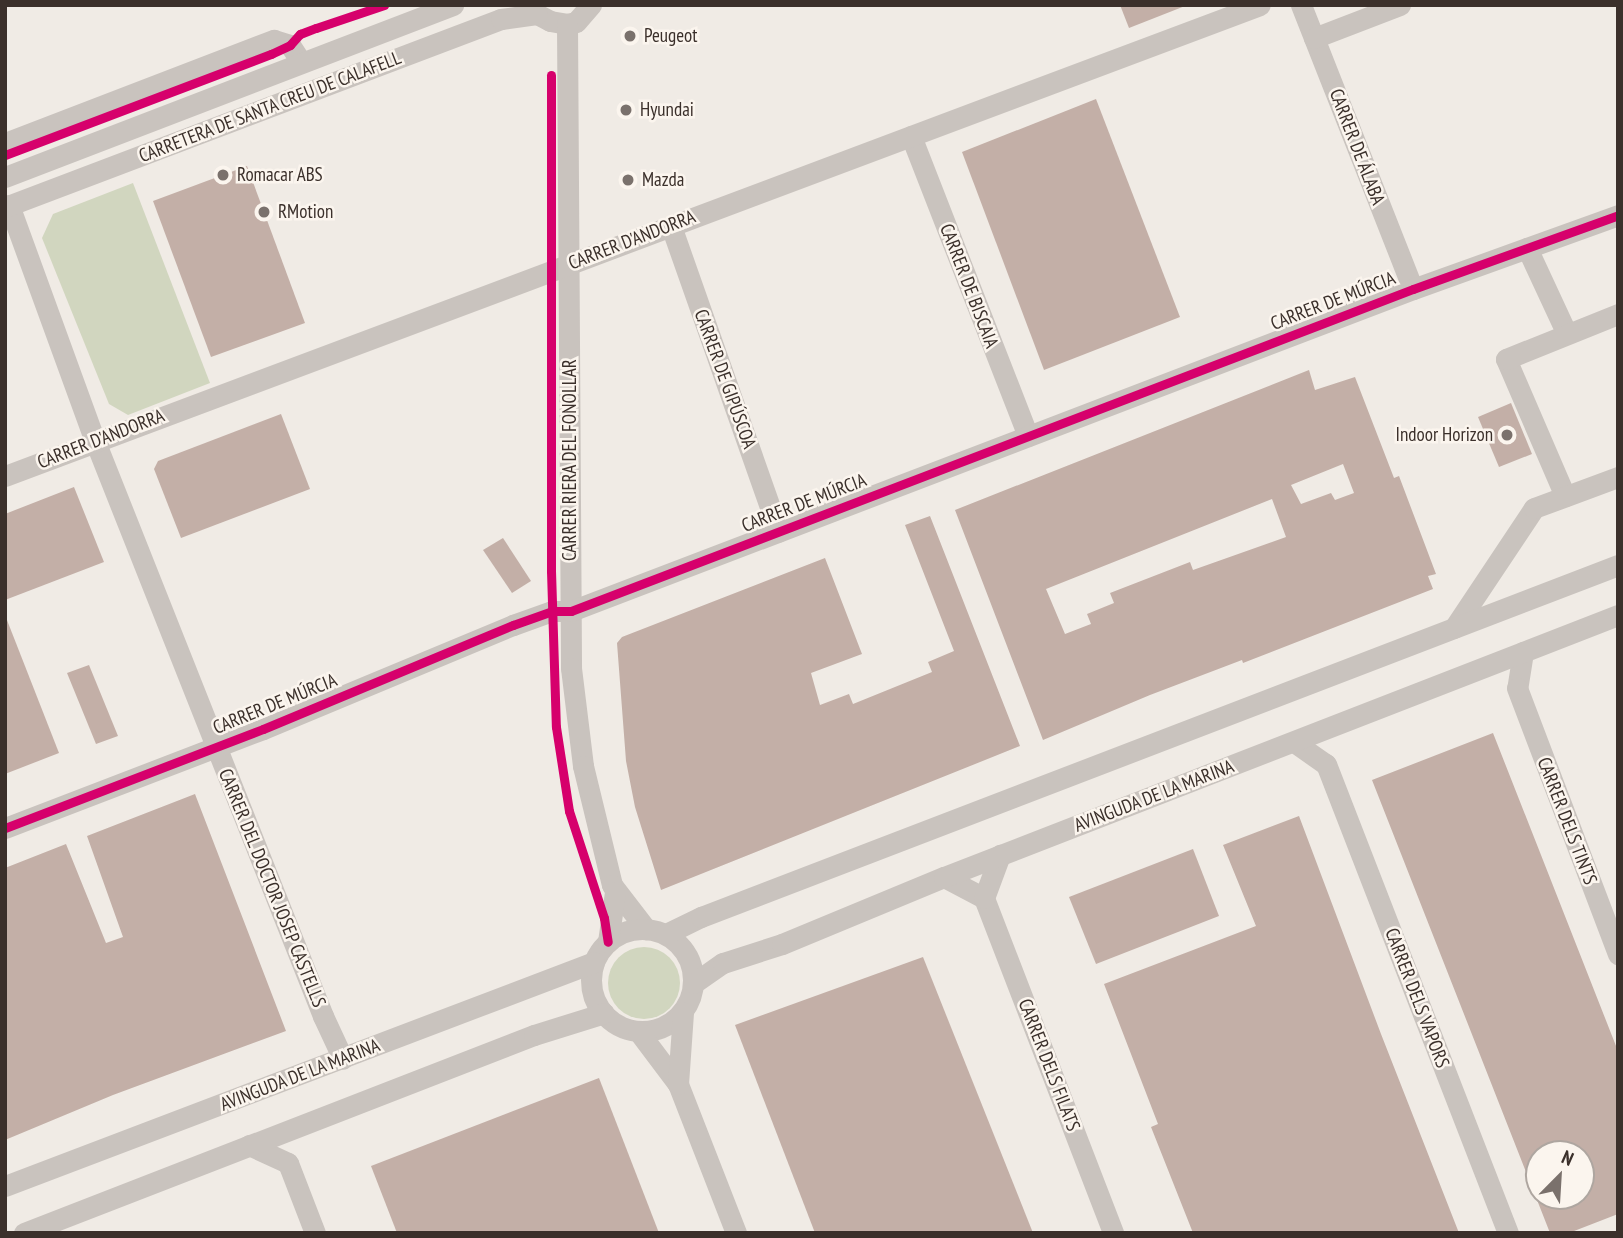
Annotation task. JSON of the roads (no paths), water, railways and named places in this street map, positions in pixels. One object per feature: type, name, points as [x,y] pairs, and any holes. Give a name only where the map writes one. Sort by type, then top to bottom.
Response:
[{"type":"street","name":"CARRETERA DE SANTA CREU DE CALAFELL","points":[[5,177],[453,5]]},
{"type":"street","points":[[533,10],[550,21],[567,24],[576,22],[591,5]]},
{"type":"street","name":"CARRER D'ANDORRA","points":[[5,476],[1260,5]]},
{"type":"street","name":"CARRER DE ÁLABA","points":[[1301,5],[1413,289]]},
{"type":"street","points":[[1314,38],[1401,5]]},
{"type":"street","name":"CARRETERA DE SANTA CREU DE CALAFELL","points":[[7,206],[501,19],[533,10]]},
{"type":"street","name":"CARRER RIERA DEL FONOLLAR","points":[[567,24],[571,668],[583,766],[615,892]]},
{"type":"street","points":[[5,143],[274,40],[290,45],[301,62]]},
{"type":"street","name":"CARRER DE BISCAIA","points":[[911,136],[1028,436]]},
{"type":"street","name":"CARRER DEL DOCTOR JOSEP CASTELLS","points":[[7,206],[95,441],[323,1016],[343,1059]]},
{"type":"street","name":"CARRER DE MÚRCIA","points":[[5,828],[216,747],[513,625],[552,611],[571,611],[1413,289],[1618,215]]},
{"type":"street","name":"CARRER DE GIPÚSCOA","points":[[671,226],[779,532]]},
{"type":"street","points":[[1527,248],[1566,332]]},
{"type":"street","points":[[1565,496],[1506,359],[1566,332],[1618,314]]},
{"type":"street","points":[[1454,628],[1534,508],[1618,477]]},
{"type":"street","points":[[683,1012],[663,1027],[638,1031],[623,1027],[604,1013],[592,989],[594,962],[608,942],[625,932],[656,931],[701,917],[1618,565]]},
{"type":"street","name":"AVINGUDA DE LA MARINA","points":[[694,983],[723,962],[782,944],[944,877],[1618,615]]},
{"type":"street","points":[[1485,667],[1517,688],[1523,652]]},
{"type":"street","name":"CARRER DELS TINTS","points":[[1517,688],[1597,901],[1616,944]]},
{"type":"street","points":[[1294,741],[1326,764],[1336,725]]},
{"type":"street","name":"CARRER DELS VAPORS","points":[[1326,764],[1508,1233]]},
{"type":"street","points":[[944,877],[984,898],[1000,855]]},
{"type":"street","points":[[615,892],[656,931],[687,955],[694,983],[683,1012],[678,1084]]},
{"type":"street","points":[[608,942],[615,892]]},
{"type":"street","name":"CARRER DELS FILATS","points":[[984,898],[1113,1233]]},
{"type":"street","points":[[1597,901],[1618,909]]},
{"type":"street","name":"AVINGUDA DE LA MARINA","points":[[5,1186],[594,962]]},
{"type":"street","points":[[24,1233],[534,1035],[604,1013]]},
{"type":"street","points":[[638,1031],[678,1084],[736,1233]]},
{"type":"street","points":[[288,1163],[308,1122]]},
{"type":"street","points":[[248,1145],[288,1163],[315,1233]]},
{"type":"place","name":"Peugeot","points":[[630,36]]},
{"type":"place","name":"Hyundai","points":[[626,110]]},
{"type":"place","name":"Romacar ABS","points":[[223,175]]},
{"type":"place","name":"Mazda","points":[[628,180]]},
{"type":"place","name":"RMotion","points":[[264,212]]},
{"type":"place","name":"Indoor Horizon","points":[[1507,435]]}]
